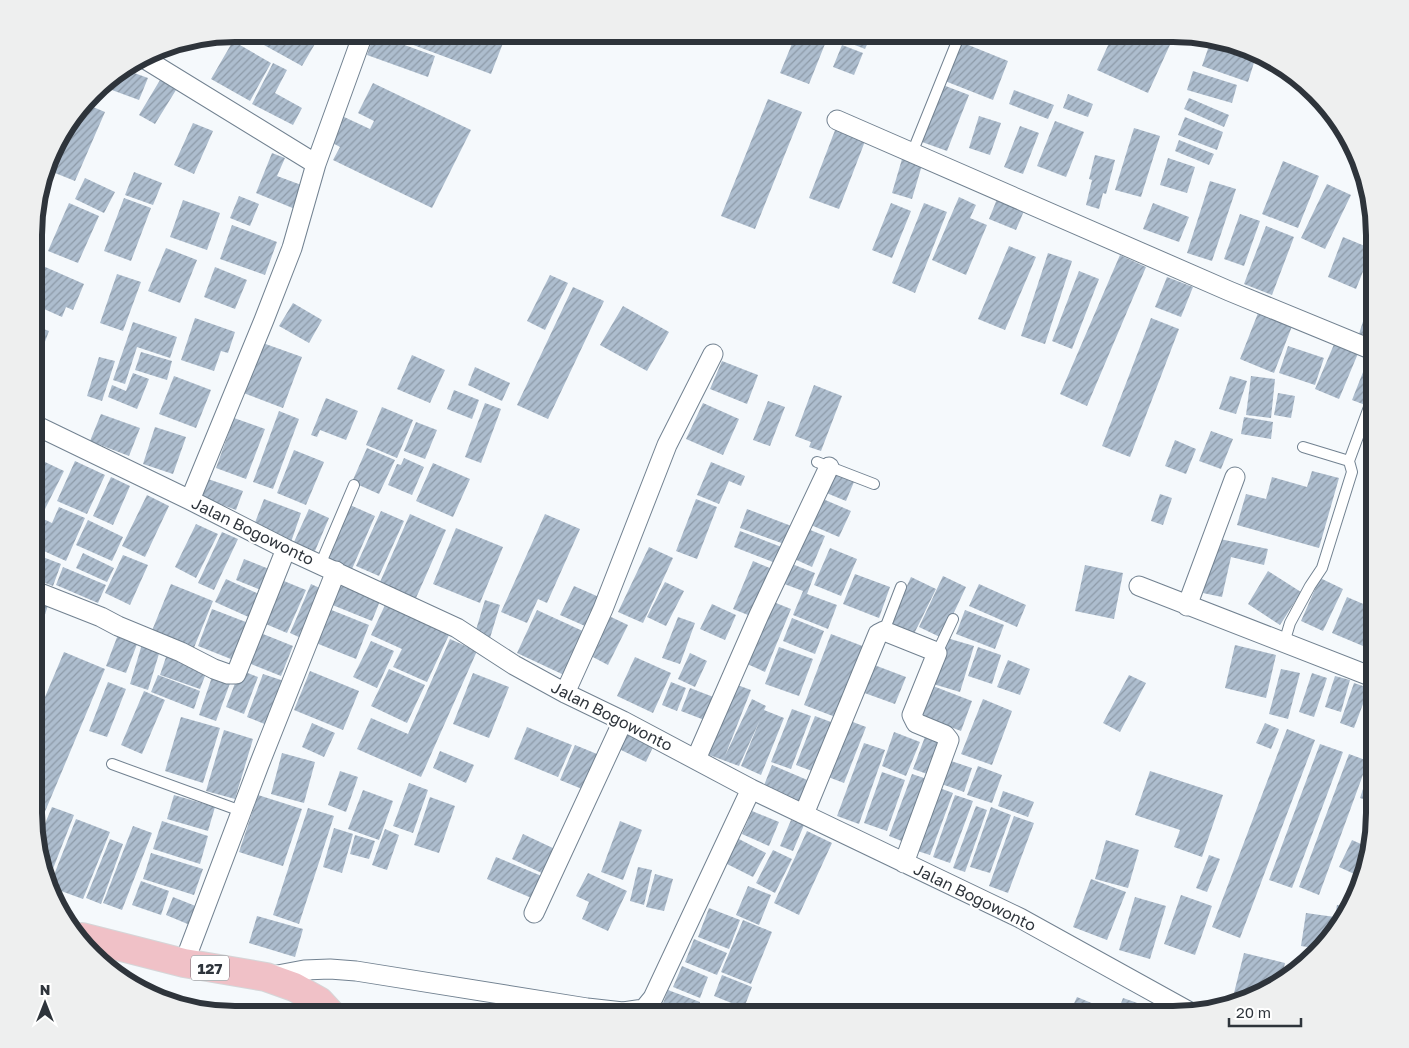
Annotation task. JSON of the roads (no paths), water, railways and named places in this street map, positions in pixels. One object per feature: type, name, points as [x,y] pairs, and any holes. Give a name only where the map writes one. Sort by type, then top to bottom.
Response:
[{"type":"main road","name":"127","points":[[89,939],[184,963],[266,977],[294,987],[319,1001],[324,1006]]},
{"type":"street","points":[[190,500],[292,248],[316,164],[360,42]]},
{"type":"street","points":[[150,62],[316,164]]},
{"type":"street","points":[[837,120],[1228,291],[1366,347]]},
{"type":"street","points":[[565,693],[603,609],[667,445],[714,354]]},
{"type":"street","name":"Jalan Bogowonto","points":[[42,433],[190,500],[286,549],[457,628],[514,665],[565,693],[623,721],[750,789],[1020,918],[1178,1006]]},
{"type":"street","points":[[696,759],[823,464]]},
{"type":"street","points":[[1187,606],[1235,477]]},
{"type":"street","points":[[42,594],[101,617],[126,630],[181,652],[214,669],[232,675],[236,674],[286,549]]},
{"type":"street","points":[[184,963],[242,811],[328,568]]},
{"type":"street","points":[[1139,586],[1366,675]]},
{"type":"street","points":[[804,814],[878,634],[884,631],[937,653],[912,715],[916,723],[945,735],[949,740],[904,863]]},
{"type":"street","points":[[534,913],[623,721]]},
{"type":"street","points":[[646,1006],[653,998],[750,789]]},
{"type":"street","points":[[266,977],[304,970],[356,971],[575,1006]]},
{"type":"lane","points":[[912,153],[957,42]]},
{"type":"lane","points":[[1284,643],[1290,623],[1322,568],[1352,472],[1349,461],[1366,415]]},
{"type":"lane","points":[[1303,447],[1349,461]]},
{"type":"lane","points":[[823,464],[874,484]]},
{"type":"lane","points":[[328,568],[354,485]]},
{"type":"lane","points":[[884,631],[901,587]]},
{"type":"lane","points":[[937,653],[953,619]]},
{"type":"lane","points":[[112,764],[242,811]]}]
